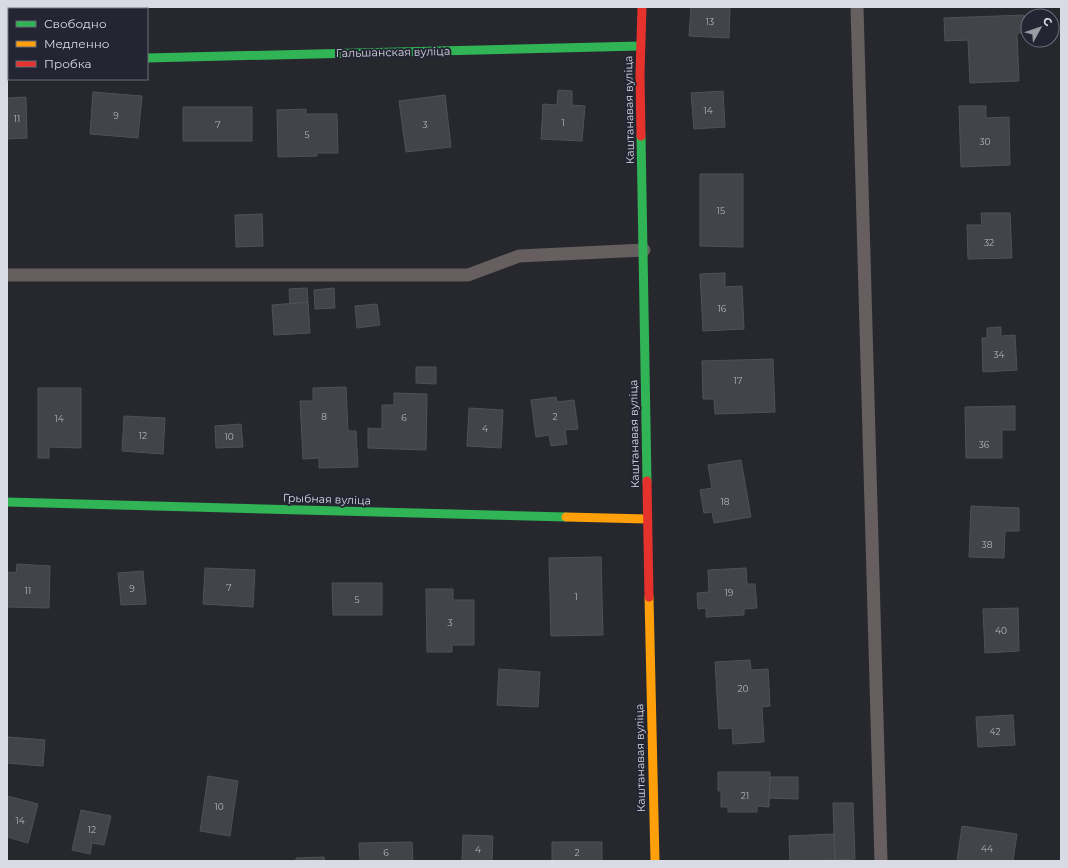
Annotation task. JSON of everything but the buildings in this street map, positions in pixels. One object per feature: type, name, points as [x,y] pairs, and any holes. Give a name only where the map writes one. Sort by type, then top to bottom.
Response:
[{"type":"street","name":"Каштанавая вуліца","points":[[642,7],[640,46],[644,250],[646,519],[655,861]]},
{"type":"street","name":"Гальшанская вуліца","points":[[148,58],[640,46]]},
{"type":"street","name":"Грыбная вуліца","points":[[7,502],[646,519]]},
{"type":"lane","points":[[856,7],[881,861]]},
{"type":"lane","points":[[7,274],[468,275],[519,256],[644,250]]},
{"type":"traffic: fast","points":[[148,58],[640,46]]},
{"type":"traffic: fast","points":[[641,136],[647,481]]},
{"type":"traffic: fast","points":[[7,502],[566,517]]},
{"type":"traffic: slow","points":[[566,517],[647,519]]},
{"type":"traffic: slow","points":[[649,597],[655,861]]},
{"type":"traffic: jam","points":[[641,136],[640,74],[642,7]]},
{"type":"traffic: jam","points":[[647,481],[649,597]]}]
